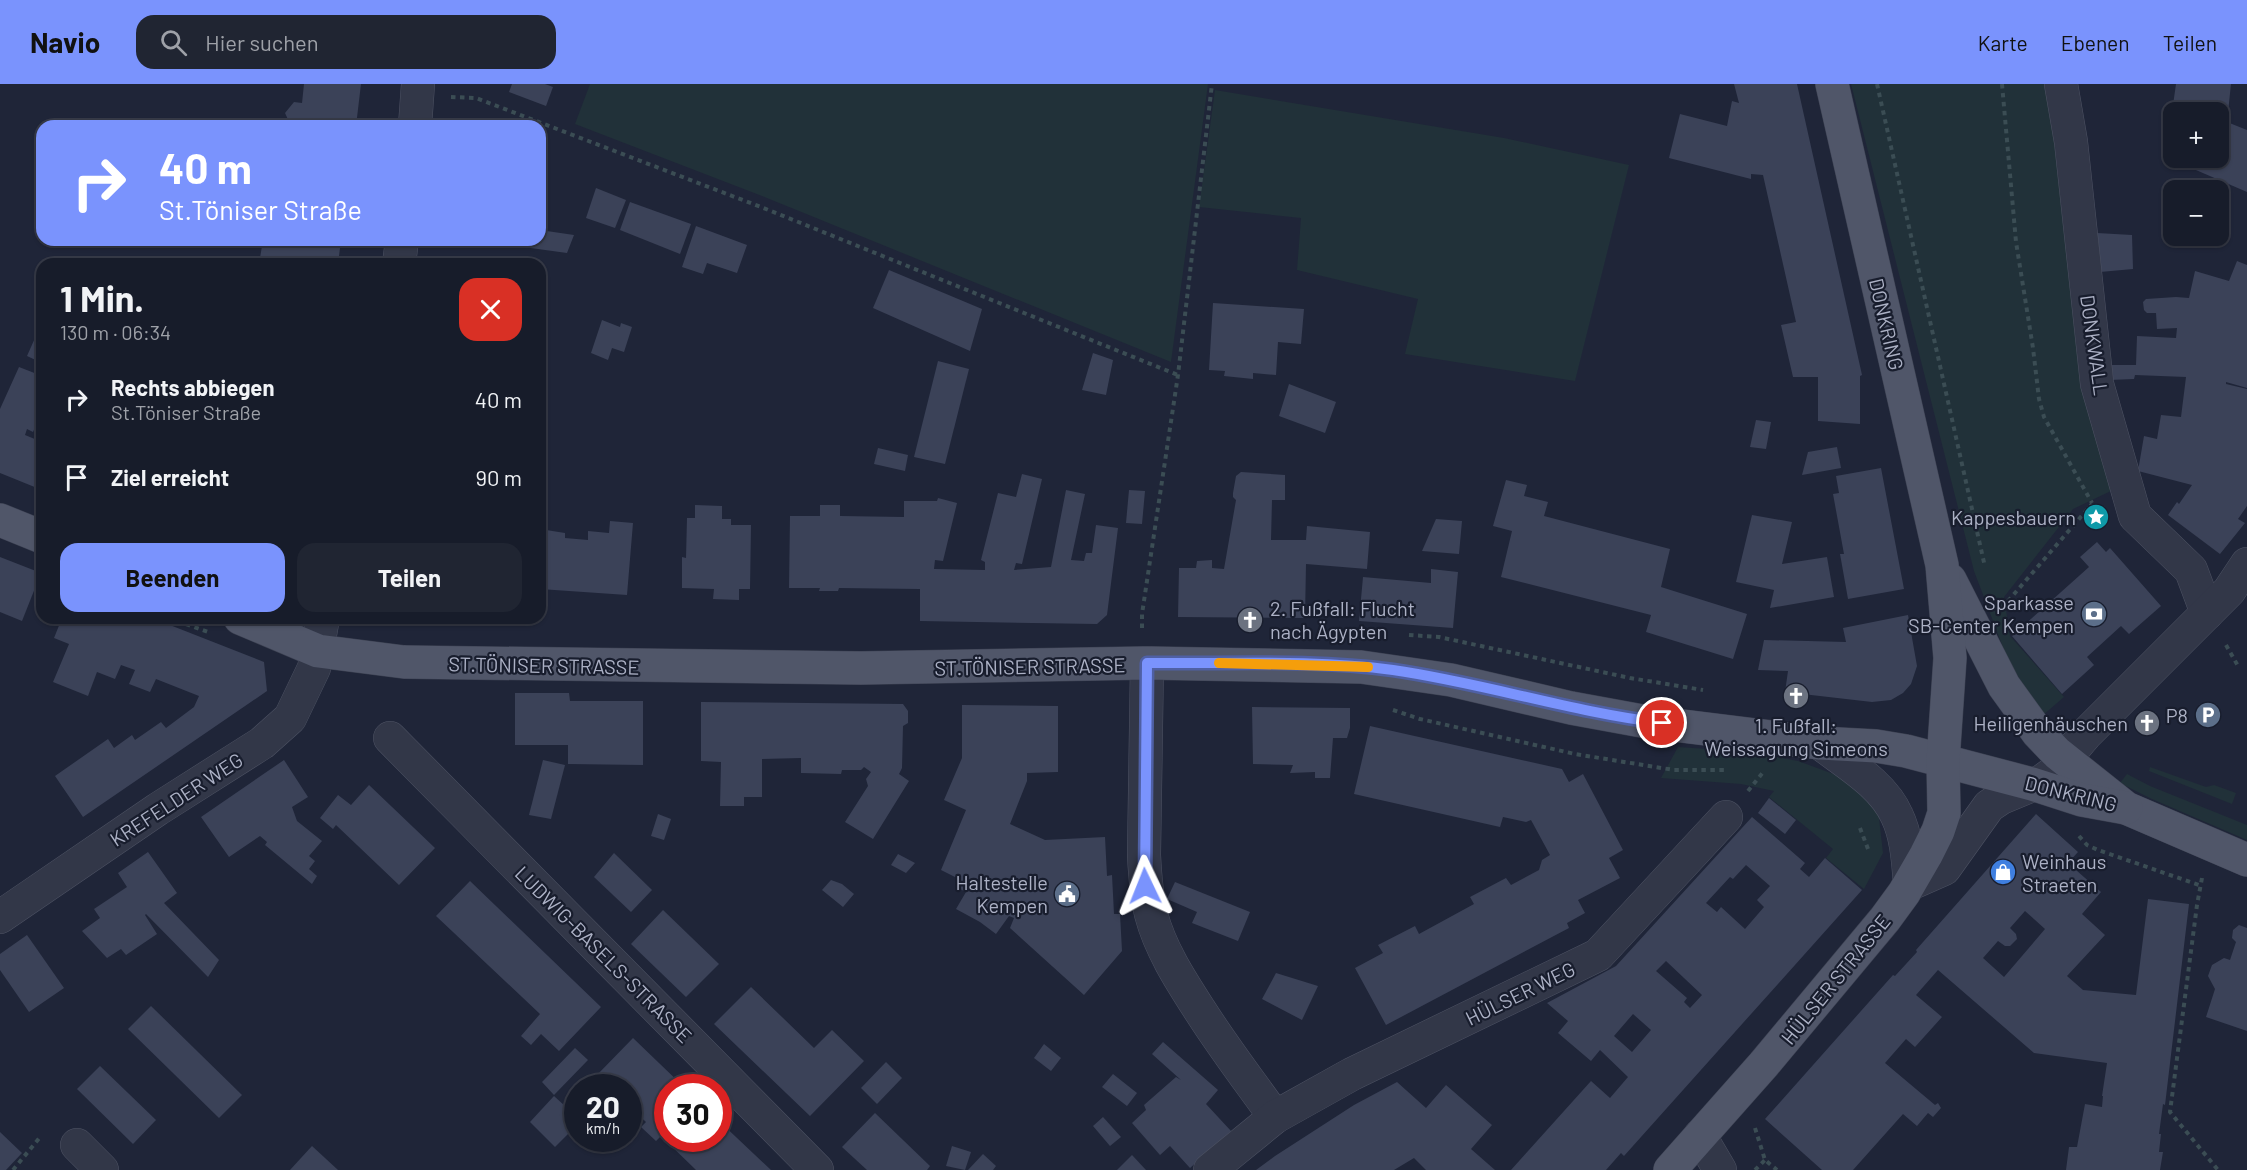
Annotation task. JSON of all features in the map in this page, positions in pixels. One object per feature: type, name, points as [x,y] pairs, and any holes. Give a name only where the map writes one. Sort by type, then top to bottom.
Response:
[{"type":"main road","name":"DONKRING","points":[[1832,84],[1942,565],[1950,658],[1943,761],[2032,784],[2082,800],[2126,808]]},
{"type":"main road","points":[[0,520],[36,535]]},
{"type":"main road","name":"DONKRING","points":[[1942,565],[2004,686],[2038,733],[2064,759],[2126,808]]},
{"type":"main road","name":"ST.TÖNISER STRASSE","points":[[254,624],[318,651],[404,662],[577,666],[953,668],[1147,663],[1323,665],[1394,670],[1642,721],[1806,741],[1876,746],[1943,761]]},
{"type":"main road","name":"HÜLSER STRASSE","points":[[1670,1170],[1835,981],[1910,884],[1938,831],[1944,813],[1943,761]]},
{"type":"main road","points":[[2126,808],[2247,860]]},
{"type":"street","name":"DONKWALL","points":[[2061,84],[2071,142],[2097,384],[2135,516],[2191,570],[2196,624]]},
{"type":"street","points":[[1806,741],[1878,788],[1897,815],[1907,850],[1910,884],[1944,869],[1989,807],[2001,798],[2053,773],[2097,722],[2229,591],[2247,564]]},
{"type":"street","name":"KREFELDER WEG","points":[[0,917],[158,809],[262,743],[290,718],[314,668],[322,624]]},
{"type":"street","points":[[1147,663],[1144,855],[1145,886],[1151,915],[1164,949],[1180,980],[1222,1044],[1275,1117]]},
{"type":"street","name":"LUDWIG-BASELS-STRASSE","points":[[390,738],[818,1170]]},
{"type":"street","name":"HÜLSER WEG","points":[[1210,1170],[1275,1117],[1352,1074],[1598,956],[1726,817]]},
{"type":"street","points":[[1701,1136],[1720,1170]]},
{"type":"street","points":[[76,1145],[102,1170]]},
{"type":"path","points":[[1147,663],[1142,614],[1178,375],[1212,84]]},
{"type":"path","points":[[1876,84],[1986,569]]},
{"type":"path","points":[[2002,84],[2016,242],[2039,399],[2044,417],[2092,504],[2135,516]]},
{"type":"path","points":[[417,102],[476,98],[534,120]]},
{"type":"path","points":[[546,125],[761,207],[1178,375]]},
{"type":"path","points":[[1996,615],[2092,504]]},
{"type":"path","points":[[1726,817],[1806,741]]},
{"type":"path","points":[[2078,835],[2087,845],[2098,850],[2199,885],[2170,1112],[2218,1170]]},
{"type":"path","points":[[1755,1170],[1765,1160],[1778,1170]]},
{"type":"shaded area","points":[[590,84],[1208,84],[1171,362],[762,196],[575,124]]},
{"type":"shaded area","points":[[1851,84],[2048,84],[2113,490],[2073,509],[2004,597],[2010,636],[2064,697],[2042,716],[2007,658],[1974,571]]},
{"type":"shaded area","points":[[1215,90],[1504,138],[1629,165],[1575,381],[1405,354],[1418,299],[1297,270],[1301,218],[1199,207]]},
{"type":"shaded area","points":[[1678,747],[1751,752],[1798,761],[1850,780],[1878,809],[1883,853],[1864,889],[1826,858],[1833,849],[1769,797],[1774,791],[1741,784],[1661,778]]},
{"type":"shaded area","points":[[2150,767],[2206,787],[2214,785],[2236,793],[2232,804],[2149,771]]},
{"type":"shaded area","points":[[2127,774],[2150,786],[2247,825],[2247,840],[2120,783]]},
{"type":"building","points":[[304,84],[361,84],[357,120],[288,120],[285,113],[294,102],[302,103]]},
{"type":"building","points":[[512,84],[545,84],[553,87],[546,106],[509,92]]},
{"type":"building","points":[[1734,84],[1797,84],[1862,375],[1860,376],[1860,424],[1818,421],[1818,377],[1793,377],[1781,325],[1796,322],[1763,175],[1751,174],[1751,179],[1669,158],[1680,114],[1727,126],[1732,101],[1739,103]]},
{"type":"building","points":[[2176,84],[2231,84],[2229,103],[2173,102]]},
{"type":"building","points":[[2229,123],[2247,130],[2247,192],[2229,184],[2229,180],[2219,180],[2191,168],[2229,168]]},
{"type":"building","points":[[596,188],[626,200],[615,228],[586,218]]},
{"type":"building","points":[[630,202],[691,224],[680,254],[620,230]]},
{"type":"building","points":[[696,226],[747,245],[737,273],[707,263],[703,274],[682,267]]},
{"type":"building","points":[[546,231],[574,235],[567,253],[516,246],[546,246]]},
{"type":"building","points":[[2097,233],[2132,235],[2133,269],[2100,272]]},
{"type":"building","points":[[262,246],[340,246],[339,258],[260,258]]},
{"type":"building","points":[[2237,261],[2247,265],[2247,388],[2226,382],[2226,384],[2247,389],[2247,506],[2238,519],[2245,523],[2220,554],[2168,515],[2192,485],[2138,471],[2144,436],[2157,439],[2161,415],[2181,417],[2186,377],[2135,375],[2134,379],[2109,380],[2106,365],[2136,365],[2137,336],[2176,338],[2177,328],[2157,329],[2156,313],[2147,313],[2144,310],[2143,302],[2146,299],[2189,298],[2195,271],[2229,281]]},
{"type":"building","points":[[889,270],[982,309],[970,351],[873,308]]},
{"type":"building","points":[[1213,303],[1304,309],[1301,344],[1278,342],[1276,375],[1253,373],[1253,379],[1224,376],[1225,371],[1209,370]]},
{"type":"building","points":[[602,320],[620,327],[621,323],[632,327],[624,352],[612,348],[608,360],[591,353]]},
{"type":"building","points":[[36,336],[36,360],[27,356]]},
{"type":"building","points":[[1093,353],[1113,360],[1106,395],[1082,390]]},
{"type":"building","points":[[938,361],[969,369],[945,464],[914,457]]},
{"type":"building","points":[[19,367],[36,374],[36,425],[33,432],[27,429],[25,435],[36,440],[36,488],[0,473],[0,409]]},
{"type":"building","points":[[1289,384],[1336,402],[1325,433],[1279,416]]},
{"type":"building","points":[[1756,420],[1771,422],[1766,449],[1750,447]]},
{"type":"building","points":[[1837,447],[1841,468],[1802,475],[1808,452]]},
{"type":"building","points":[[878,448],[908,455],[905,471],[874,464]]},
{"type":"building","points":[[1881,468],[1904,589],[1848,599],[1840,554],[1844,554],[1833,494],[1839,493],[1836,476]]},
{"type":"building","points":[[1241,472],[1285,475],[1285,500],[1272,500],[1271,540],[1306,540],[1307,526],[1370,532],[1367,569],[1306,564],[1305,618],[1178,617],[1179,568],[1196,568],[1197,561],[1212,560],[1212,568],[1224,569],[1236,500],[1233,493],[1236,476]]},
{"type":"building","points":[[1022,474],[1042,479],[1022,564],[1016,563],[1014,570],[1051,567],[1066,490],[1085,494],[1071,560],[1084,561],[1086,553],[1092,553],[1096,525],[1118,528],[1107,615],[1097,624],[920,621],[920,589],[839,588],[838,591],[819,591],[820,588],[789,588],[790,516],[820,516],[820,505],[840,505],[840,516],[904,517],[904,501],[937,501],[938,498],[957,503],[943,561],[935,560],[934,569],[985,570],[985,562],[981,560],[998,493],[1016,497]]},
{"type":"building","points":[[1506,480],[1527,485],[1524,496],[1548,502],[1544,516],[1670,549],[1661,587],[1747,614],[1733,659],[1646,632],[1651,615],[1501,577],[1512,531],[1493,526]]},
{"type":"building","points":[[1129,490],[1145,491],[1142,524],[1126,523]]},
{"type":"building","points":[[695,505],[722,506],[722,519],[731,519],[731,525],[751,525],[750,589],[739,589],[739,600],[713,599],[714,589],[682,588],[682,557],[686,558],[687,518],[695,518]]},
{"type":"building","points":[[1752,515],[1792,522],[1782,564],[1827,557],[1834,597],[1770,608],[1774,590],[1736,582]]},
{"type":"building","points":[[1436,519],[1462,521],[1459,554],[1422,551]]},
{"type":"building","points":[[610,521],[633,523],[627,595],[546,589],[546,530],[565,533],[565,538],[588,540],[588,531],[609,533]]},
{"type":"building","points":[[2097,542],[2106,552],[2110,548],[2161,606],[2129,634],[2121,626],[2087,657],[2094,665],[2062,694],[2012,636],[2089,567],[2080,557]]},
{"type":"building","points":[[0,557],[36,571],[36,586],[22,621],[0,612]]},
{"type":"building","points":[[1431,569],[1458,572],[1453,628],[1359,621],[1363,577],[1431,583]]},
{"type":"building","points":[[1908,615],[1917,666],[1911,684],[1903,693],[1891,700],[1872,702],[1785,692],[1788,671],[1758,670],[1764,640],[1846,642],[1843,628]]},
{"type":"building","points":[[60,624],[167,624],[264,662],[267,691],[83,817],[55,776],[108,739],[114,748],[132,735],[135,740],[161,722],[166,728],[194,707],[199,696],[156,679],[150,692],[129,684],[135,670],[121,665],[115,679],[97,672],[88,696],[53,682],[69,644],[54,638]]},
{"type":"building","points":[[515,693],[569,693],[570,701],[643,701],[643,765],[568,764],[568,745],[515,745]]},
{"type":"building","points":[[701,702],[903,704],[908,711],[908,723],[903,726],[902,768],[899,774],[909,781],[873,839],[845,822],[868,786],[866,779],[871,772],[864,767],[861,770],[842,770],[841,774],[801,773],[801,758],[762,759],[762,797],[744,797],[744,806],[720,806],[721,762],[701,761]]},
{"type":"building","points":[[962,705],[1058,706],[1058,772],[1027,773],[1027,781],[1010,824],[1045,840],[1105,837],[1107,876],[1112,875],[1114,914],[1120,914],[1122,951],[1084,995],[1010,928],[1014,918],[1009,916],[996,934],[956,909],[966,892],[956,887],[959,879],[941,870],[966,810],[944,800],[962,758]]},
{"type":"building","points":[[1252,707],[1350,708],[1350,728],[1347,738],[1333,738],[1330,778],[1315,778],[1315,772],[1290,773],[1293,765],[1253,764]]},
{"type":"building","points":[[1370,726],[1562,769],[1569,782],[1583,774],[1623,850],[1609,858],[1620,878],[1578,900],[1585,913],[1567,923],[1569,928],[1386,1025],[1355,968],[1383,953],[1378,945],[1415,926],[1419,934],[1474,904],[1470,897],[1506,878],[1511,885],[1539,870],[1542,860],[1550,855],[1531,820],[1526,822],[1503,817],[1500,827],[1354,794]]},
{"type":"building","points":[[284,760],[308,797],[292,807],[297,821],[322,841],[309,856],[315,861],[309,869],[317,876],[312,884],[265,845],[267,842],[260,836],[229,857],[201,817]]},
{"type":"building","points":[[543,760],[565,765],[551,819],[529,815]]},
{"type":"building","points":[[369,785],[435,848],[399,885],[336,825],[333,829],[320,818],[338,795],[351,805]]},
{"type":"building","points":[[1769,798],[1796,820],[1785,834],[1758,813]]},
{"type":"building","points":[[658,814],[671,819],[664,840],[651,836]]},
{"type":"building","points":[[2036,814],[2078,852],[2068,863],[2101,892],[2082,914],[2105,935],[2067,976],[2083,990],[2136,995],[2148,899],[2189,904],[2165,1105],[2163,1104],[2159,1134],[2161,1134],[2159,1152],[2163,1152],[2160,1170],[2066,1170],[2069,1147],[2077,1147],[2085,1104],[2102,1107],[2107,1063],[2034,1053],[1938,970],[1916,995],[1942,1017],[1915,1047],[1906,1039],[1885,1063],[1935,1105],[1938,1103],[1941,1108],[1933,1117],[1928,1113],[1917,1126],[1903,1114],[1853,1170],[1822,1170],[1765,1119],[1893,975],[1895,976],[1917,952],[1916,950]],"holes":[[[2025,911],[2045,929],[2004,977],[1983,958],[1998,941],[2005,946],[2010,946],[2017,939],[2016,934],[2010,928]]]},
{"type":"building","points":[[1752,817],[1805,863],[1800,869],[1809,877],[1825,858],[1862,890],[1624,1156],[1621,1153],[1606,1170],[1511,1170],[1591,1081],[1610,1098],[1628,1077],[1600,1050],[1591,1061],[1558,1033],[1568,1021],[1547,1003],[1616,966]],"holes":[[[1746,865],[1770,886],[1757,900],[1764,907],[1745,929],[1721,907],[1717,912],[1706,903],[1730,877],[1733,879]],[[1666,961],[1702,995],[1690,1008],[1684,1002],[1687,998],[1656,971]],[[1633,1014],[1651,1030],[1632,1052],[1614,1036]]]},
{"type":"building","points":[[148,852],[177,893],[164,903],[219,960],[208,977],[146,914],[157,934],[126,955],[121,949],[107,958],[82,931],[100,918],[94,909],[127,887],[118,873]]},
{"type":"building","points":[[614,853],[652,890],[631,912],[594,877]]},
{"type":"building","points":[[898,854],[915,863],[906,873],[891,865]]},
{"type":"building","points":[[831,880],[842,884],[854,894],[843,907],[822,890]]},
{"type":"building","points":[[470,881],[601,1007],[559,1051],[541,1034],[531,1045],[521,1036],[540,1014],[436,916]]},
{"type":"building","points":[[1175,882],[1250,912],[1238,941],[1192,923],[1197,912],[1167,899]]},
{"type":"building","points":[[663,910],[719,964],[686,997],[631,944]]},
{"type":"building","points":[[2239,925],[2247,928],[2247,1031],[2206,1017],[2215,989],[2208,976],[2212,965],[2224,958],[2230,960],[2236,942],[2232,938],[2233,930]]},
{"type":"building","points":[[27,935],[64,988],[29,1012],[0,970],[0,954]]},
{"type":"building","points":[[1276,973],[1318,986],[1302,1020],[1262,999]]},
{"type":"building","points":[[751,987],[814,1048],[832,1030],[864,1061],[810,1116],[714,1024]]},
{"type":"building","points":[[151,1006],[242,1095],[219,1118],[128,1029]]},
{"type":"building","points":[[633,1038],[670,1074],[654,1074],[654,1139],[642,1128],[646,1122],[642,1118],[642,1074],[598,1074]]},
{"type":"building","points":[[1163,1042],[1218,1090],[1206,1104],[1231,1131],[1190,1168],[1170,1146],[1160,1155],[1132,1123],[1146,1110],[1144,1105],[1176,1077],[1181,1080],[1152,1054]]},
{"type":"building","points":[[1044,1044],[1061,1058],[1051,1071],[1034,1058]]},
{"type":"building","points":[[575,1048],[588,1060],[574,1074],[564,1074],[564,1085],[554,1095],[542,1082]]},
{"type":"building","points":[[886,1062],[902,1078],[877,1104],[861,1088]]},
{"type":"building","points":[[100,1066],[156,1120],[133,1144],[77,1089]]},
{"type":"building","points":[[1113,1074],[1137,1093],[1127,1106],[1102,1087]]},
{"type":"building","points":[[1397,1082],[1426,1108],[1446,1085],[1492,1125],[1471,1149],[1495,1170],[1426,1170],[1414,1158],[1394,1170],[1256,1170],[1354,1105]]},
{"type":"building","points":[[554,1096],[564,1105],[564,1138],[555,1147],[530,1122]]},
{"type":"building","points":[[875,1113],[930,1166],[927,1170],[867,1170],[842,1147]]},
{"type":"building","points":[[1103,1117],[1121,1137],[1110,1146],[1093,1126]]},
{"type":"building","points":[[0,1132],[22,1153],[6,1170],[0,1170]]},
{"type":"building","points":[[732,1133],[771,1170],[696,1170],[677,1152],[732,1152]]},
{"type":"building","points":[[312,1146],[338,1170],[290,1170]]},
{"type":"building","points":[[952,1146],[971,1152],[965,1170],[946,1166]]},
{"type":"building","points":[[983,1154],[996,1166],[993,1170],[968,1170]]},
{"type":"building","points":[[1132,1155],[1146,1170],[1117,1170]]},
{"type":"slow traffic","points":[[1219,663],[1368,667]]},
{"type":"place","name":"Kappesbauern","points":[[2096,517]]},
{"type":"place","name":"Sparkasse SB-Center Kempen","points":[[2094,614]]},
{"type":"place","name":"2. Fußfall: Flucht nach Ägypten","points":[[1250,620]]},
{"type":"place","name":"1. Fußfall: Weissagung Simeons","points":[[1796,696]]},
{"type":"place","name":"P8","points":[[2208,715]]},
{"type":"place","name":"Heiligenhäuschen","points":[[2147,723]]},
{"type":"place","name":"Weinhaus Straeten","points":[[2003,872]]},
{"type":"place","name":"Haltestelle Kempen","points":[[1067,894]]},
{"type":"route","points":[[1145,886],[1147,663],[1260,663],[1394,670],[1571,708],[1662,723]]}]
